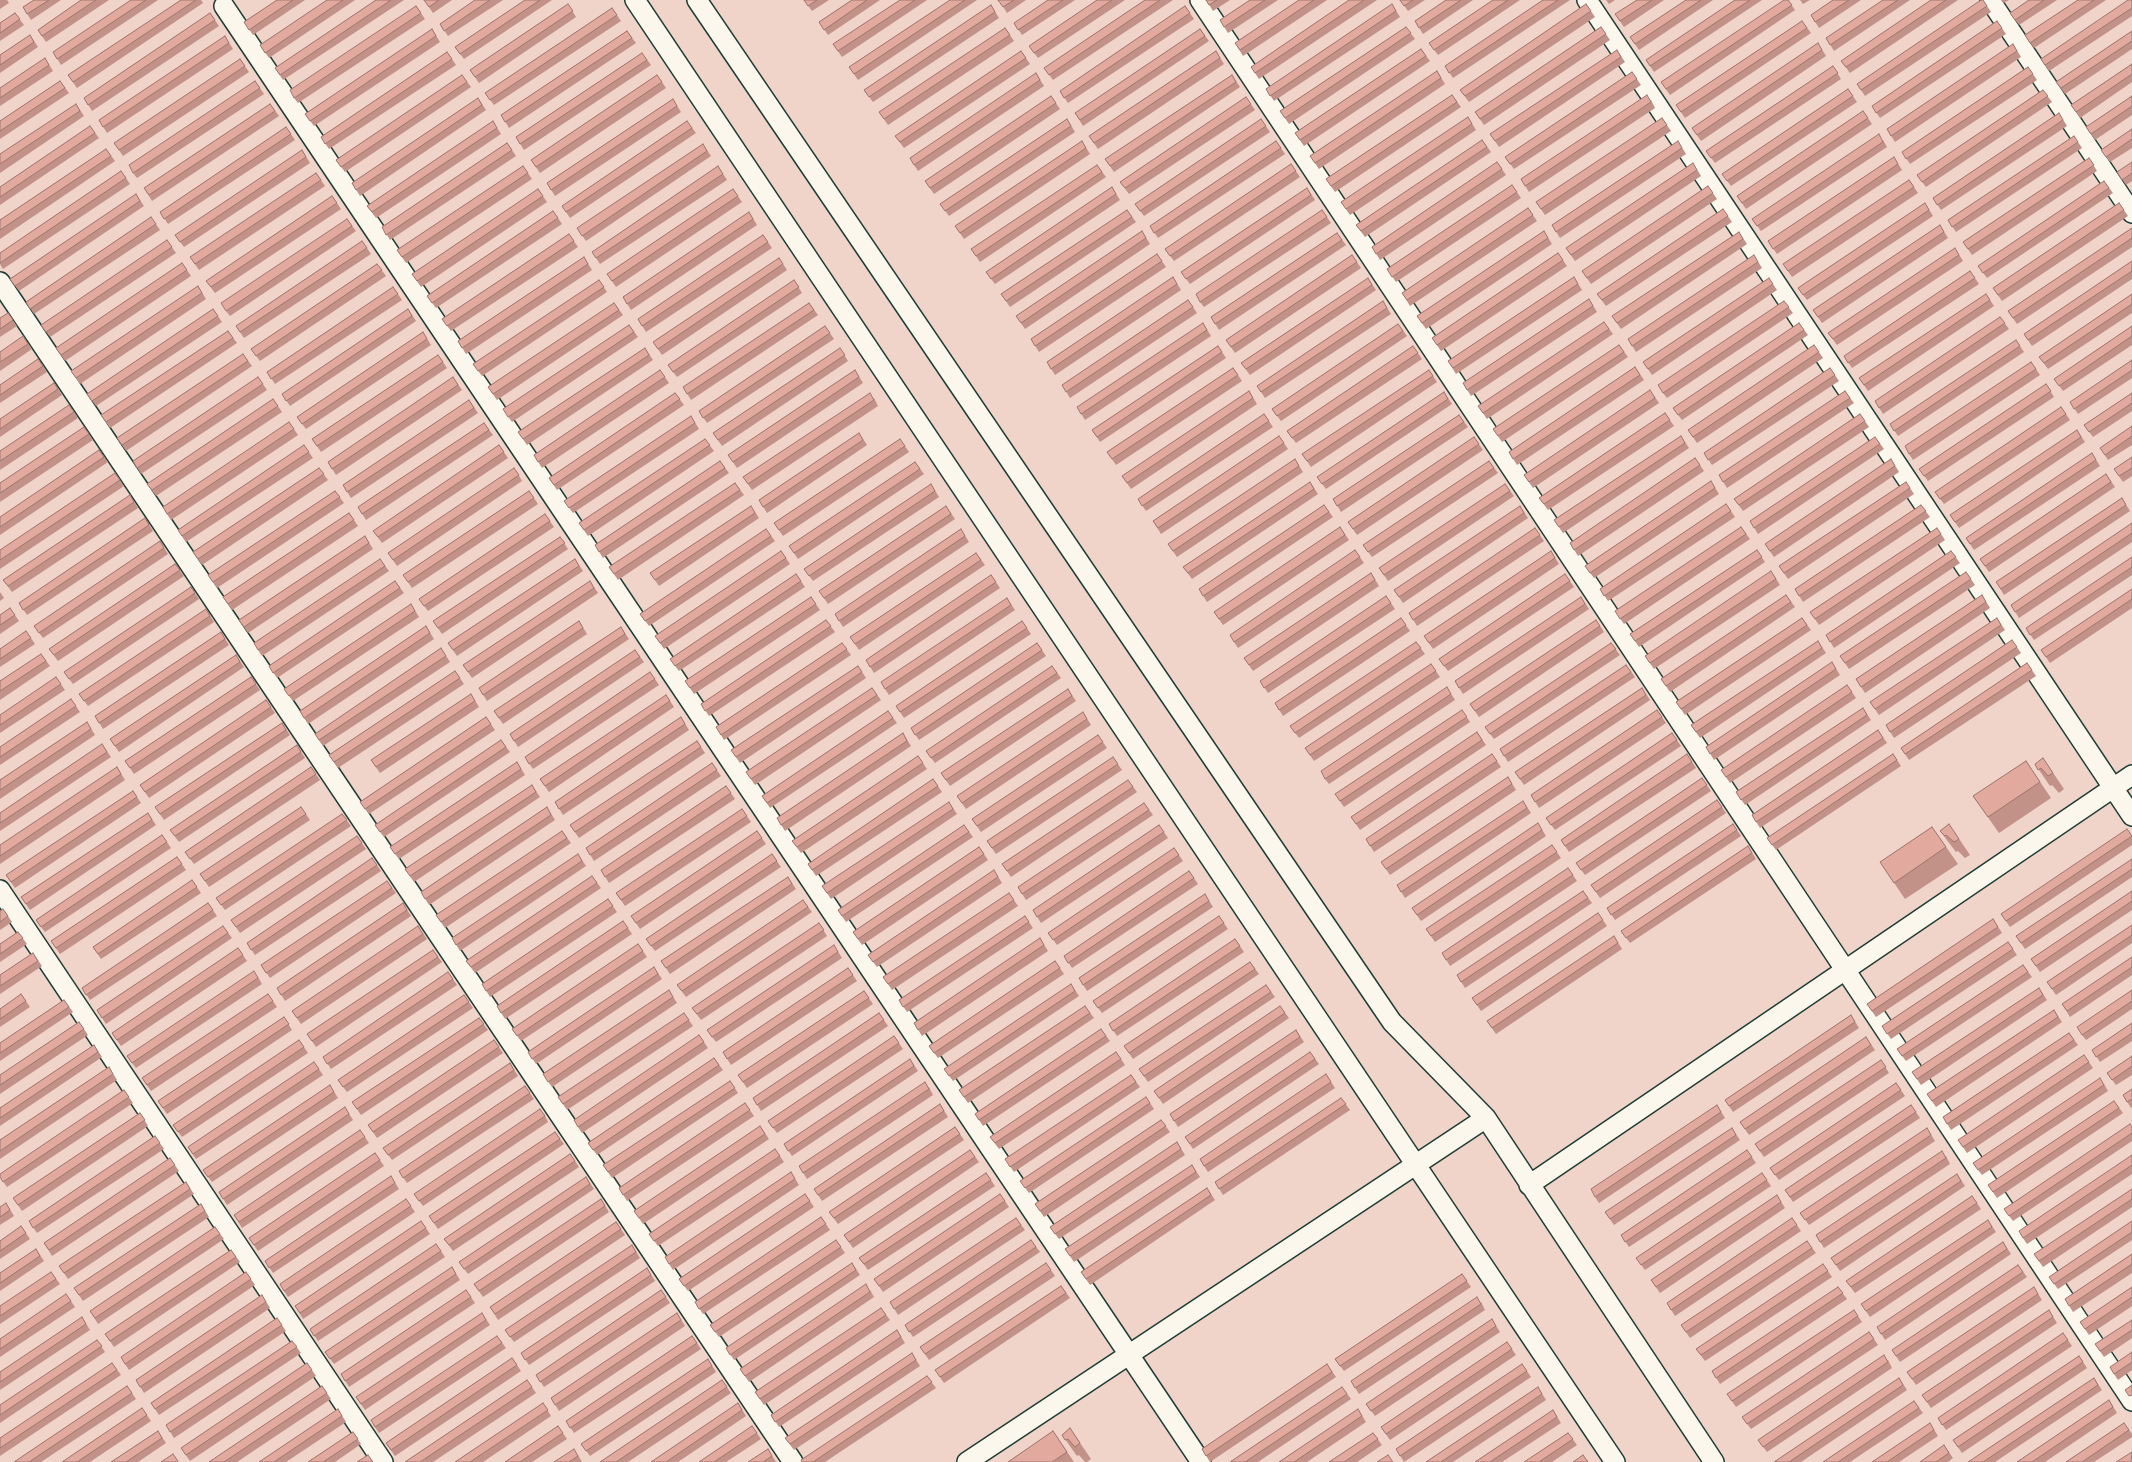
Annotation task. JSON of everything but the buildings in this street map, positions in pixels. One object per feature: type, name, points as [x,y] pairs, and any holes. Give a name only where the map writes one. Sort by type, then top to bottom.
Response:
[{"type":"lane","points":[[635,0],[1615,1462]]},
{"type":"lane","points":[[697,0],[1392,1022],[1486,1118],[1714,1462]]},
{"type":"lane","points":[[1200,0],[2132,1402]]},
{"type":"lane","points":[[1587,0],[2132,816]]},
{"type":"lane","points":[[1990,0],[2132,213]]},
{"type":"lane","points":[[225,2],[1201,1462]]},
{"type":"lane","points":[[0,282],[793,1462]]},
{"type":"lane","points":[[1529,1185],[2132,776]]},
{"type":"lane","points":[[0,890],[383,1462]]},
{"type":"lane","points":[[967,1462],[1486,1118]]},
{"type":"shaded area","points":[[0,0],[2132,0],[2132,1462],[0,1462]]}]
